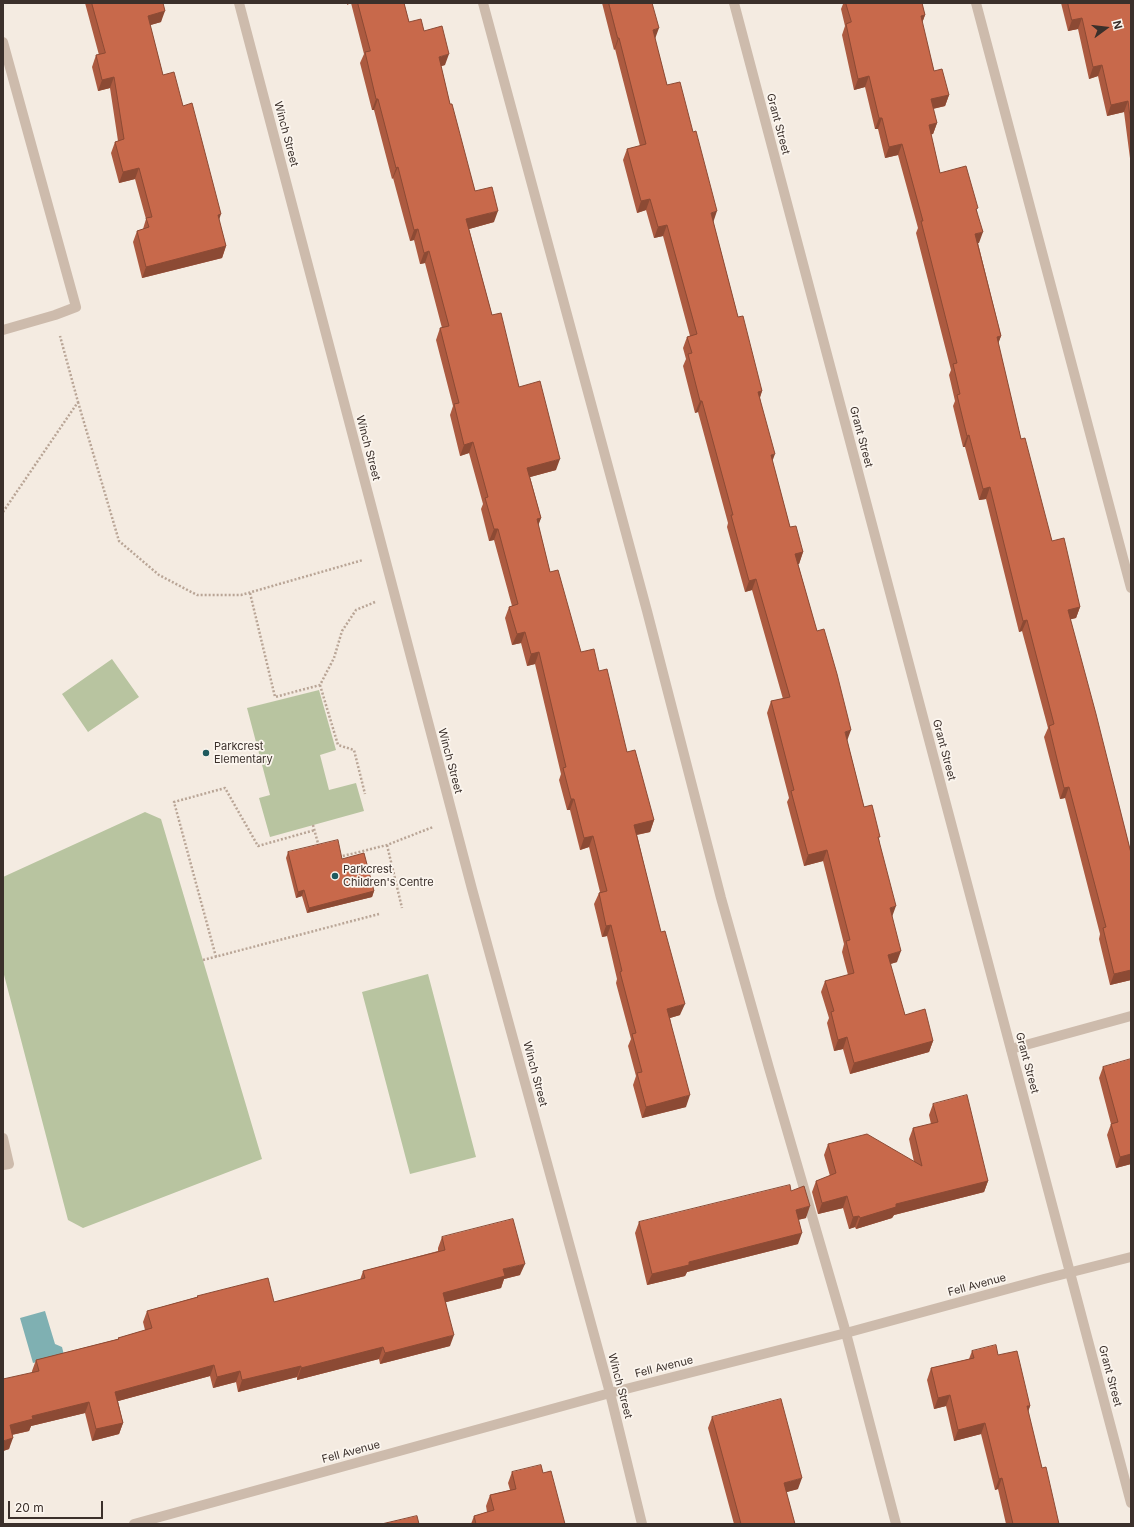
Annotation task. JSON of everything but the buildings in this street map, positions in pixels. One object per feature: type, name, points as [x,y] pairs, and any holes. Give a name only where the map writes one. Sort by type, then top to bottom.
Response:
[{"type":"street","name":"Winch Street","points":[[239,3],[470,882],[610,1393],[642,1524]]},
{"type":"street","points":[[483,3],[647,611],[721,898],[846,1333],[896,1524]]},
{"type":"street","name":"Grant Street","points":[[734,3],[1131,1503]]},
{"type":"street","points":[[976,3],[1131,588]]},
{"type":"street","points":[[3,42],[76,307],[3,330]]},
{"type":"street","points":[[1011,1048],[1131,1016]]},
{"type":"street","points":[[3,1138],[9,1164],[3,1165]]},
{"type":"street","name":"Fell Avenue","points":[[134,1524],[152,1522],[610,1393],[846,1333],[1070,1272],[1131,1257]]},
{"type":"path","points":[[54,315],[119,541],[158,575],[197,595],[241,595],[364,560]]},
{"type":"path","points":[[3,512],[78,402]]},
{"type":"path","points":[[250,593],[275,696],[320,684]]},
{"type":"path","points":[[365,794],[354,750],[338,745],[320,689],[320,684],[334,658],[342,632],[356,610],[375,602]]},
{"type":"path","points":[[216,957],[174,802],[225,788],[258,846],[315,830]]},
{"type":"path","points":[[313,825],[319,850]]},
{"type":"path","points":[[338,857],[387,845],[435,826]]},
{"type":"path","points":[[387,845],[402,908]]},
{"type":"path","points":[[203,960],[379,914]]},
{"type":"green space","points":[[112,659],[139,697],[88,732],[62,694]]},
{"type":"green space","points":[[319,690],[336,750],[320,755],[329,790],[356,783],[364,811],[270,837],[259,798],[270,795],[247,708]]},
{"type":"green space","points":[[145,812],[161,819],[262,1159],[83,1228],[68,1220],[3,971],[3,877]]},
{"type":"green space","points":[[428,974],[476,1157],[410,1174],[362,992]]},
{"type":"water","points":[[45,1311],[55,1344],[62,1347],[64,1355],[33,1363],[20,1318]]},
{"type":"place","name":"Parkcrest Elementary","points":[[206,753]]},
{"type":"place","name":"Parkcrest Children's Centre","points":[[335,876]]}]
